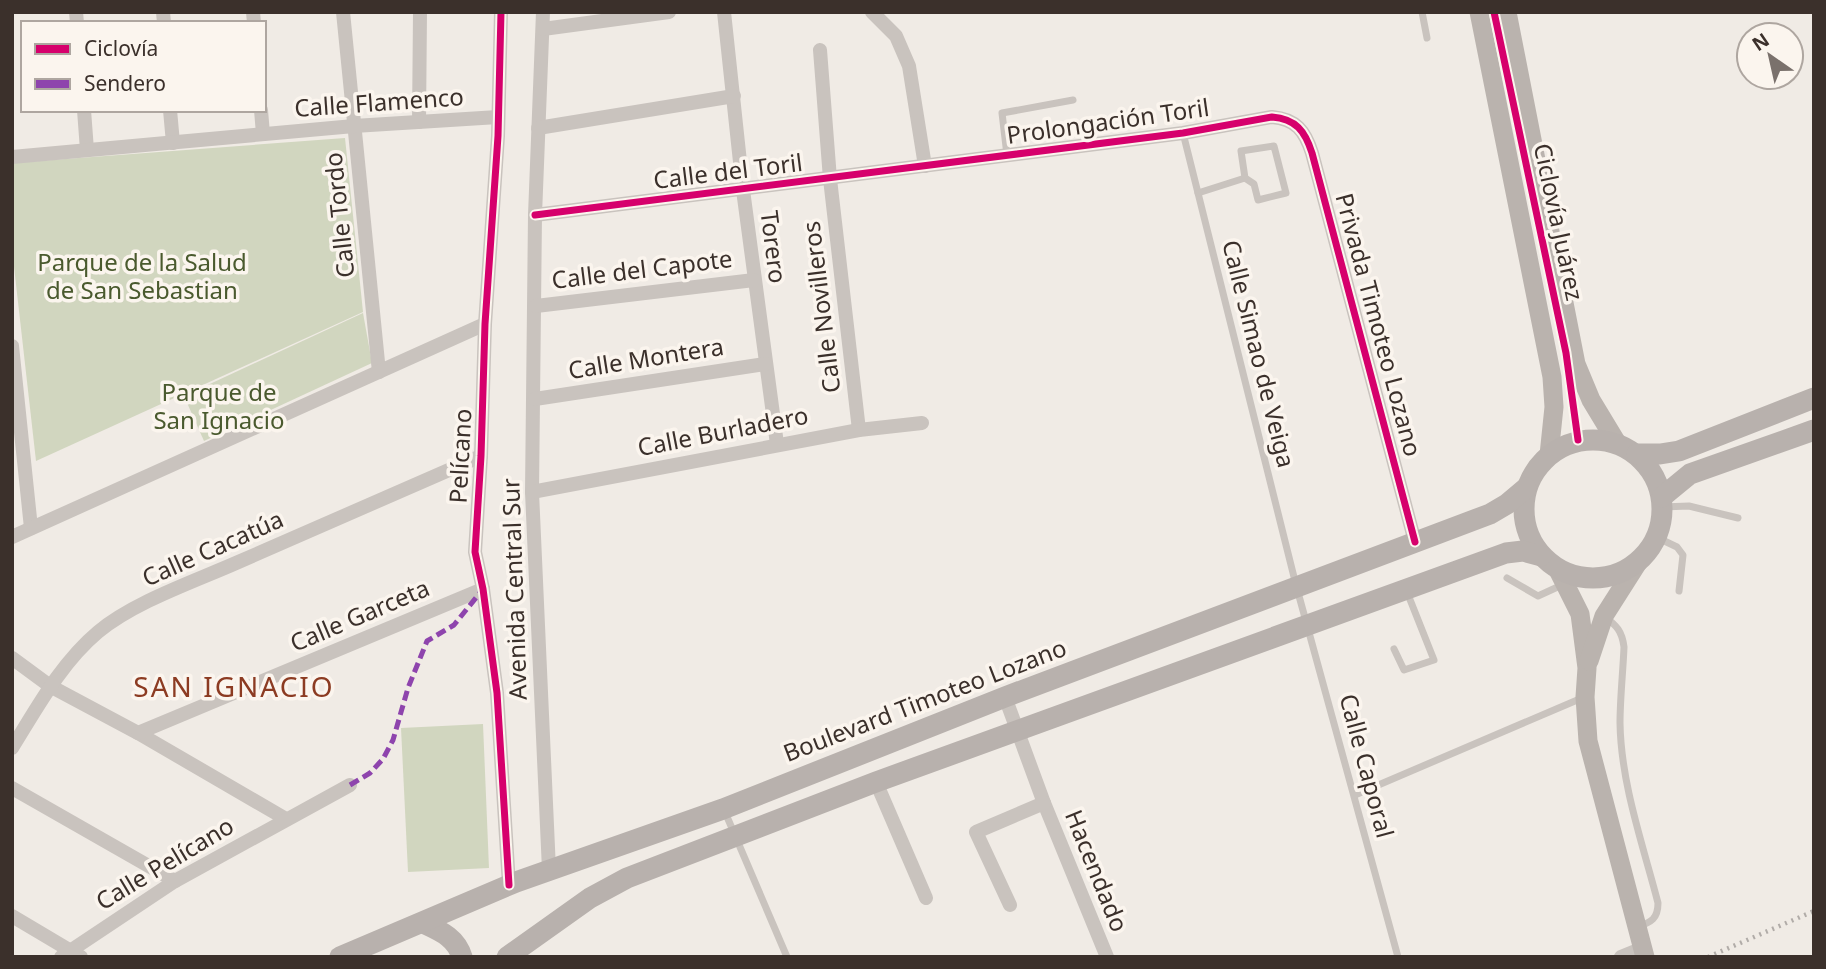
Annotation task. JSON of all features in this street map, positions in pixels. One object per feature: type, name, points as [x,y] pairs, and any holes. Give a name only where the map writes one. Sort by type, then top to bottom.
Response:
[{"type":"main road","points":[[1479,12],[1552,377],[1554,407],[1549,455]]},
{"type":"main road","points":[[1507,12],[1576,364],[1591,400],[1616,443]]},
{"type":"main road","points":[[1637,454],[1679,451],[1814,398]]},
{"type":"main road","points":[[1662,502],[1690,474],[1814,430]]},
{"type":"main road","points":[[1587,668],[1604,615],[1656,537],[1662,502],[1657,481],[1649,466],[1637,454],[1616,443],[1598,439],[1578,440],[1549,455],[1532,475],[1526,488],[1523,506],[1531,541],[1555,569],[1580,614],[1587,668],[1585,697],[1588,741],[1644,952]]},
{"type":"main road","name":"Boulevard Timoteo Lozano","points":[[340,957],[527,878],[723,808],[1004,696],[1490,514],[1526,488]]},
{"type":"main road","points":[[512,954],[590,898],[627,878],[876,782],[1307,623],[1506,553],[1522,551],[1555,569],[1581,577],[1608,577],[1639,561]]},
{"type":"main road","points":[[1085,666],[1098,700]]},
{"type":"main road","points":[[423,923],[447,934],[459,946],[462,957]]},
{"type":"street","name":"Calle Tordo","points":[[343,12],[379,372]]},
{"type":"street","points":[[419,122],[420,12]]},
{"type":"street","name":"Pelícano","points":[[501,12],[475,552],[527,878]]},
{"type":"street","name":"Avenida Central Sur","points":[[527,878],[535,399],[535,215],[543,12]]},
{"type":"street","points":[[543,29],[669,12]]},
{"type":"street","name":"Torero","points":[[724,12],[754,280],[777,444]]},
{"type":"street","points":[[872,12],[895,36],[909,66],[925,166]]},
{"type":"street","name":"Calle Novilleros","points":[[820,50],[830,179],[859,430]]},
{"type":"street","points":[[538,128],[734,96]]},
{"type":"street","points":[[84,112],[87,150]]},
{"type":"street","points":[[170,112],[173,143]]},
{"type":"street","points":[[261,112],[263,134]]},
{"type":"street","name":"Calle Flamenco","points":[[12,157],[354,126],[498,117]]},
{"type":"street","name":"Prolongación Toril","points":[[925,166],[1183,133],[1272,117],[1294,122]]},
{"type":"street","name":"Privada Timoteo Lozano","points":[[1294,122],[1307,140],[1312,153],[1415,542]]},
{"type":"street","name":"Calle del Toril","points":[[535,215],[925,166]]},
{"type":"street","name":"Calle del Capote","points":[[536,306],[754,280]]},
{"type":"street","points":[[12,537],[485,324]]},
{"type":"street","points":[[12,346],[31,528]]},
{"type":"street","name":"Calle Montera","points":[[535,399],[765,365]]},
{"type":"street","name":"Calle Burladero","points":[[532,492],[777,444],[859,430],[922,423]]},
{"type":"street","name":"Calle Cacatúa","points":[[12,748],[50,686],[85,644],[100,630],[125,614],[481,456]]},
{"type":"street","name":"Calle Garceta","points":[[138,733],[483,589]]},
{"type":"street","points":[[12,658],[50,686],[138,733],[286,819]]},
{"type":"street","name":"Hacendado","points":[[1004,696],[1107,957]]},
{"type":"street","points":[[876,782],[926,898]]},
{"type":"street","name":"Calle Pelícano","points":[[71,955],[175,881],[350,785]]},
{"type":"street","points":[[12,788],[175,881]]},
{"type":"street","points":[[1010,905],[976,832],[1044,803]]},
{"type":"street","points":[[12,916],[71,955]]},
{"type":"street","points":[[1621,957],[1644,952]]},
{"type":"lane","points":[[1422,12],[1427,38]]},
{"type":"lane","points":[[1007,155],[1002,113],[1073,100]]},
{"type":"lane","name":"Calle Simao de Veiga","points":[[1183,133],[1296,585]]},
{"type":"lane","points":[[1274,146],[1286,193],[1258,200],[1254,184],[1245,178],[1241,151],[1274,146]]},
{"type":"lane","points":[[1198,193],[1245,178]]},
{"type":"lane","points":[[1662,502],[1738,518]]},
{"type":"lane","points":[[1656,537],[1677,547],[1683,555],[1679,592]]},
{"type":"lane","points":[[1507,578],[1538,596],[1555,569]]},
{"type":"lane","name":"Calle Caporal","points":[[1296,585],[1398,957]]},
{"type":"lane","points":[[1394,649],[1404,670],[1434,660],[1406,589]]},
{"type":"lane","points":[[1604,615],[1619,627],[1623,636],[1620,723],[1622,748],[1626,775],[1658,903],[1654,920],[1637,927]]},
{"type":"lane","points":[[1354,795],[1585,697]]},
{"type":"lane","points":[[723,808],[788,957]]},
{"type":"green space","name":"Parque de la Salud de San Sebastian","points":[[345,138],[363,312],[36,461],[12,249],[12,163]]},
{"type":"green space","name":"Parque de San Ignacio","points":[[363,313],[372,363],[204,441],[184,396]]},
{"type":"green space","points":[[483,724],[489,868],[408,872],[401,728]]},
{"type":"railway","points":[[1708,957],[1814,911]]},
{"type":"marked path","points":[[350,785],[370,773],[383,759],[393,740],[408,688],[427,641],[454,625],[483,589]]},
{"type":"cycle path","points":[[501,12],[498,136],[485,324],[475,552],[483,589],[497,693],[509,885]]},
{"type":"cycle path","name":"Ciclovía Juárez","points":[[1494,12],[1566,353],[1578,440]]},
{"type":"cycle path","points":[[535,215],[1183,133],[1272,117],[1287,120],[1303,132],[1312,153],[1415,542]]},
{"type":"district","name":"SAN IGNACIO","points":[[234,687]]}]
